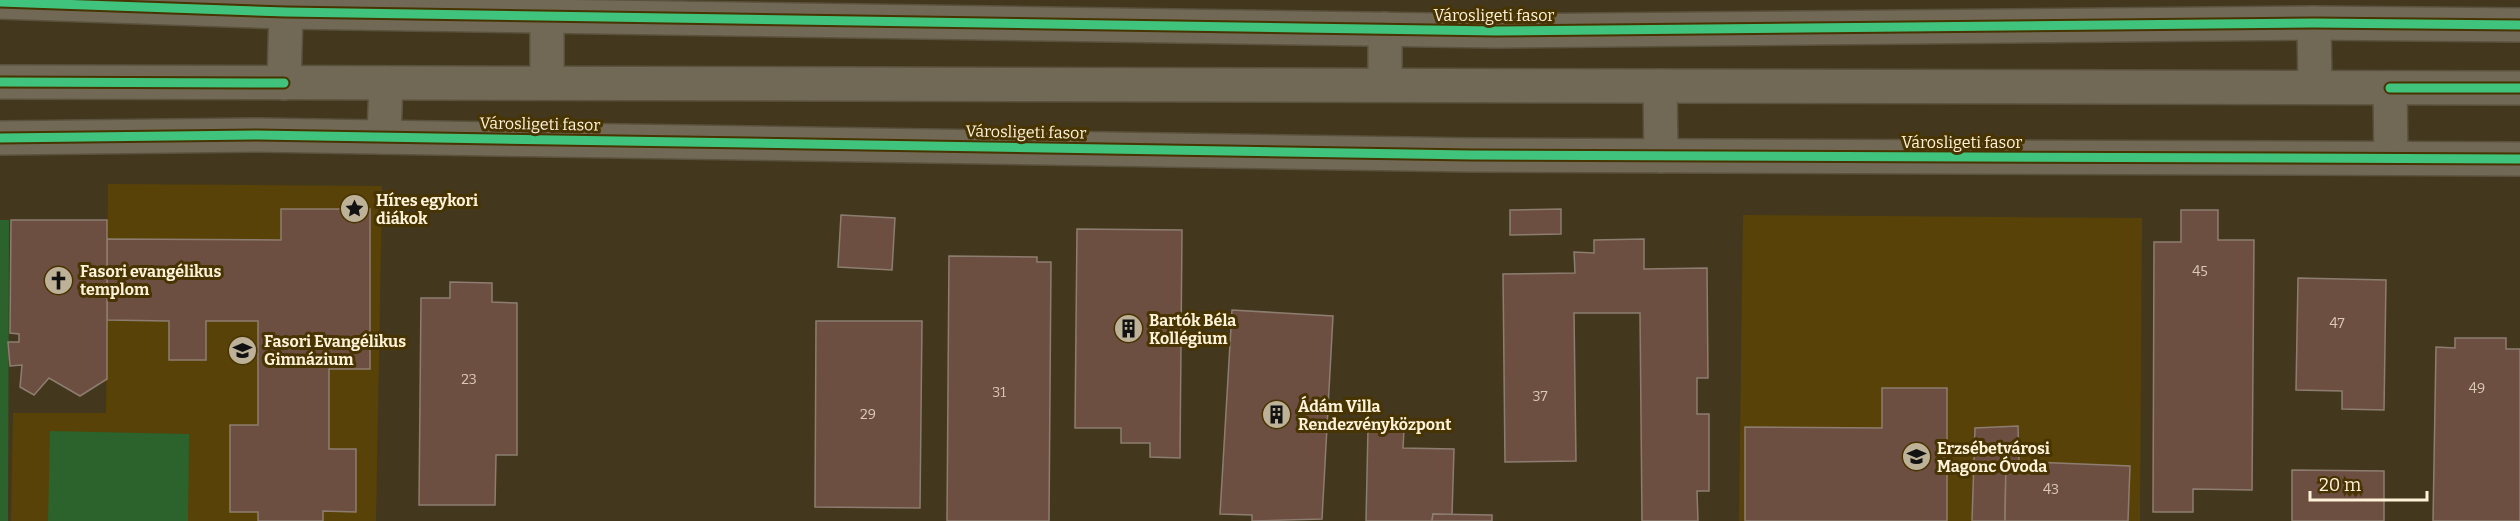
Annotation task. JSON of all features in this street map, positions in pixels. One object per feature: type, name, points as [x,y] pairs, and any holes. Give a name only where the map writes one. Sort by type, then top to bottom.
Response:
[{"type":"street","name":"Városligeti fasor","points":[[0,2],[286,12],[1496,31],[2314,23],[2520,25]]},
{"type":"street","points":[[284,83],[286,12]]},
{"type":"street","points":[[547,15],[547,83]]},
{"type":"street","points":[[2314,23],[2314,87]]},
{"type":"street","points":[[1385,29],[1385,85]]},
{"type":"street","points":[[0,82],[2520,88]]},
{"type":"street","points":[[384,137],[386,83]]},
{"type":"street","points":[[1660,86],[1661,156]]},
{"type":"street","points":[[2390,88],[2391,158]]},
{"type":"street","name":"Városligeti fasor","points":[[0,138],[257,135],[1459,155],[2520,159]]},
{"type":"shaded area","name":"Fasori Evangélikus Gimnázium","points":[[108,184],[382,186],[376,521],[11,521],[13,413],[106,413]]},
{"type":"shaded area","points":[[1743,215],[2142,218],[2140,521],[1739,521]]},
{"type":"green space","points":[[0,220],[9,220],[8,521],[0,521]]},
{"type":"green space","points":[[50,431],[189,434],[188,521],[48,521]]},
{"type":"building","points":[[281,209],[370,209],[370,369],[329,369],[329,449],[356,449],[356,512],[323,511],[323,521],[258,521],[258,512],[230,512],[230,425],[258,425],[258,321],[206,321],[206,360],[169,360],[169,321],[107,320],[107,239],[281,240]]},
{"type":"building","points":[[1561,209],[1561,234],[1510,235],[1510,210]]},
{"type":"building","points":[[2181,210],[2218,210],[2218,240],[2254,240],[2252,490],[2193,489],[2193,512],[2153,512],[2154,242],[2181,242]]},
{"type":"building","points":[[841,215],[895,218],[892,270],[838,267]]},
{"type":"building","name":"Fasori evangélikus templom","points":[[11,220],[107,220],[107,379],[80,396],[49,378],[34,395],[20,387],[22,365],[10,366],[8,342],[19,342],[19,334],[10,333]]},
{"type":"building","name":"Bartók Béla Kollégium","points":[[1077,229],[1182,230],[1180,458],[1150,457],[1150,443],[1121,443],[1121,428],[1075,428]]},
{"type":"building","points":[[1644,239],[1644,269],[1707,268],[1708,378],[1697,378],[1697,414],[1709,414],[1709,491],[1697,491],[1698,521],[1642,521],[1640,313],[1574,313],[1576,461],[1505,462],[1503,274],[1575,273],[1574,252],[1594,253],[1594,240]]},
{"type":"building","points":[[949,256],[1037,257],[1037,262],[1051,262],[1049,521],[947,521]]},
{"type":"building","points":[[2298,278],[2386,280],[2384,410],[2342,409],[2342,391],[2296,390]]},
{"type":"building","points":[[450,282],[492,283],[492,302],[517,303],[517,455],[496,455],[495,505],[419,505],[421,298],[450,298]]},
{"type":"building","name":"Ádám Villa Rendezvényközpont","points":[[1232,310],[1333,316],[1322,519],[1252,521],[1252,515],[1220,514]]},
{"type":"building","points":[[816,321],[922,321],[920,508],[815,507]]},
{"type":"building","points":[[2455,338],[2506,338],[2506,349],[2520,349],[2520,521],[2433,521],[2436,347],[2455,348]]},
{"type":"building","points":[[1882,388],[1947,388],[1947,521],[1745,521],[1745,427],[1882,428]]},
{"type":"building","points":[[2018,426],[2019,462],[2006,461],[2005,521],[1972,521],[1975,428]]},
{"type":"building","points":[[1368,428],[1404,429],[1403,448],[1454,449],[1452,515],[1433,514],[1432,521],[1366,521]]},
{"type":"building","points":[[2006,461],[2130,466],[2128,521],[2005,521]]},
{"type":"building","points":[[2292,470],[2384,471],[2384,521],[2292,521]]},
{"type":"building","points":[[1433,514],[1492,515],[1492,521],[1432,521]]},
{"type":"cycle path","points":[[0,2],[286,12],[1496,31],[2314,23],[2520,25]]},
{"type":"cycle path","points":[[0,82],[284,83]]},
{"type":"cycle path","points":[[2390,88],[2520,88]]},
{"type":"cycle path","points":[[0,138],[257,135],[1471,155],[2520,159]]},
{"type":"place","name":"Híres egykori diákok","points":[[355,209]]},
{"type":"place","name":"Fasori evangélikus templom","points":[[59,280]]},
{"type":"place","name":"Bartók Béla Kollégium","points":[[1128,329]]},
{"type":"place","name":"Fasori Evangélikus Gimnázium","points":[[243,350]]},
{"type":"place","name":"Ádám Villa Rendezvényközpont","points":[[1277,415]]},
{"type":"place","name":"Erzsébetvárosi Magonc Óvoda","points":[[1916,457]]}]
